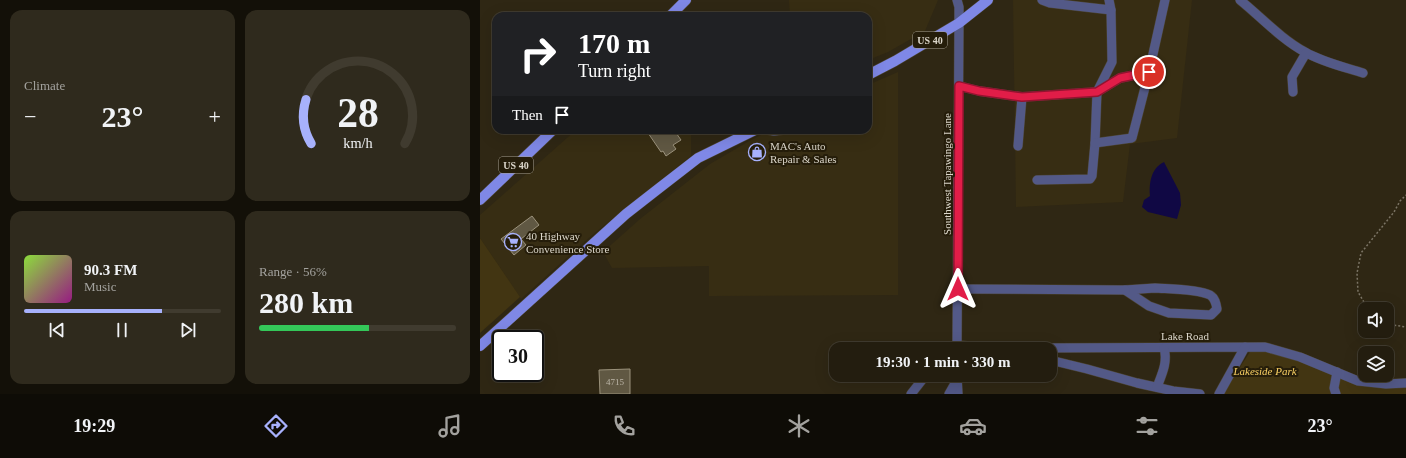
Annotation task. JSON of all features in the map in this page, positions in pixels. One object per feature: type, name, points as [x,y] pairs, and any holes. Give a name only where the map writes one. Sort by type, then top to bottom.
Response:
[{"type":"main road","points":[[674,12],[686,0]]},
{"type":"main road","name":"US 40","points":[[872,72],[895,61],[959,24],[988,0]]},
{"type":"main road","name":"US 40","points":[[480,200],[549,134]]},
{"type":"main road","points":[[480,346],[626,214],[698,158],[746,134]]},
{"type":"street","name":"Southwest Tapawingo Lane","points":[[957,0],[959,8],[957,342]]},
{"type":"street","points":[[1037,180],[1090,179],[1092,176],[1097,92],[1112,62],[1111,10],[1109,0]]},
{"type":"street","points":[[1095,143],[1132,138],[1165,0]]},
{"type":"street","points":[[1240,0],[1292,44],[1306,52],[1332,63],[1363,73]]},
{"type":"street","points":[[1047,1],[1111,10]]},
{"type":"street","points":[[1293,92],[1292,77],[1306,52]]},
{"type":"street","points":[[959,86],[979,91],[1022,97],[1097,92],[1120,78],[1149,72]]},
{"type":"street","points":[[1018,146],[1022,97]]},
{"type":"street","points":[[958,289],[1125,290],[1155,288],[1186,290],[1210,296],[1216,302],[1217,309],[1212,315],[1169,314],[1149,306],[1125,290]]},
{"type":"street","points":[[1219,394],[1245,347]]},
{"type":"street","name":"Lake Road","points":[[1057,349],[1265,347],[1300,357],[1358,381],[1386,384],[1406,383]]},
{"type":"street","points":[[1157,387],[1165,365],[1166,355],[1164,348]]},
{"type":"street","points":[[1057,362],[1174,391],[1200,394]]},
{"type":"street","points":[[1336,394],[1334,388],[1337,372]]},
{"type":"street","points":[[911,394],[920,382]]},
{"type":"street","points":[[949,394],[955,382]]},
{"type":"street","points":[[957,382],[958,394]]},
{"type":"path","points":[[1364,302],[1358,292],[1357,272],[1361,253],[1406,195]]},
{"type":"path","points":[[1394,324],[1406,326]]},
{"type":"shaded area","points":[[789,0],[938,0],[925,31],[888,52],[872,58],[872,12],[790,12]]},
{"type":"shaded area","points":[[1013,0],[1192,0],[1177,138],[1130,144],[1123,202],[1016,207]]},
{"type":"shaded area","points":[[898,72],[898,295],[709,296],[709,266],[612,268],[603,252],[640,219],[710,164],[751,140],[763,134],[872,134],[872,83]]},
{"type":"shaded area","points":[[571,134],[691,134],[691,156],[591,236],[521,299],[480,238],[480,215]]},
{"type":"shaded area","points":[[1164,162],[1180,193],[1181,205],[1177,219],[1148,212],[1142,207],[1144,200],[1150,196],[1152,176],[1156,168]]},
{"type":"green space","points":[[480,238],[520,297],[480,333]]},
{"type":"green space","name":"Lakeside Park","points":[[1253,347],[1265,347],[1358,382],[1394,382],[1394,380],[1406,380],[1406,394],[1223,394]]},
{"type":"building","points":[[649,134],[677,134],[681,140],[673,145],[676,149],[666,156],[663,151],[661,152]]},
{"type":"building","points":[[532,216],[539,225],[521,239],[526,245],[514,255],[501,239]]},
{"type":"building","points":[[630,369],[630,394],[600,394],[599,370]]},
{"type":"place","name":"MAC's Auto Repair & Sales","points":[[757,152]]},
{"type":"place","name":"40 Highway Convenience Store","points":[[513,242]]},
{"type":"route","points":[[958,289],[959,86],[979,91],[1022,97],[1097,92],[1120,78],[1149,72]]}]
